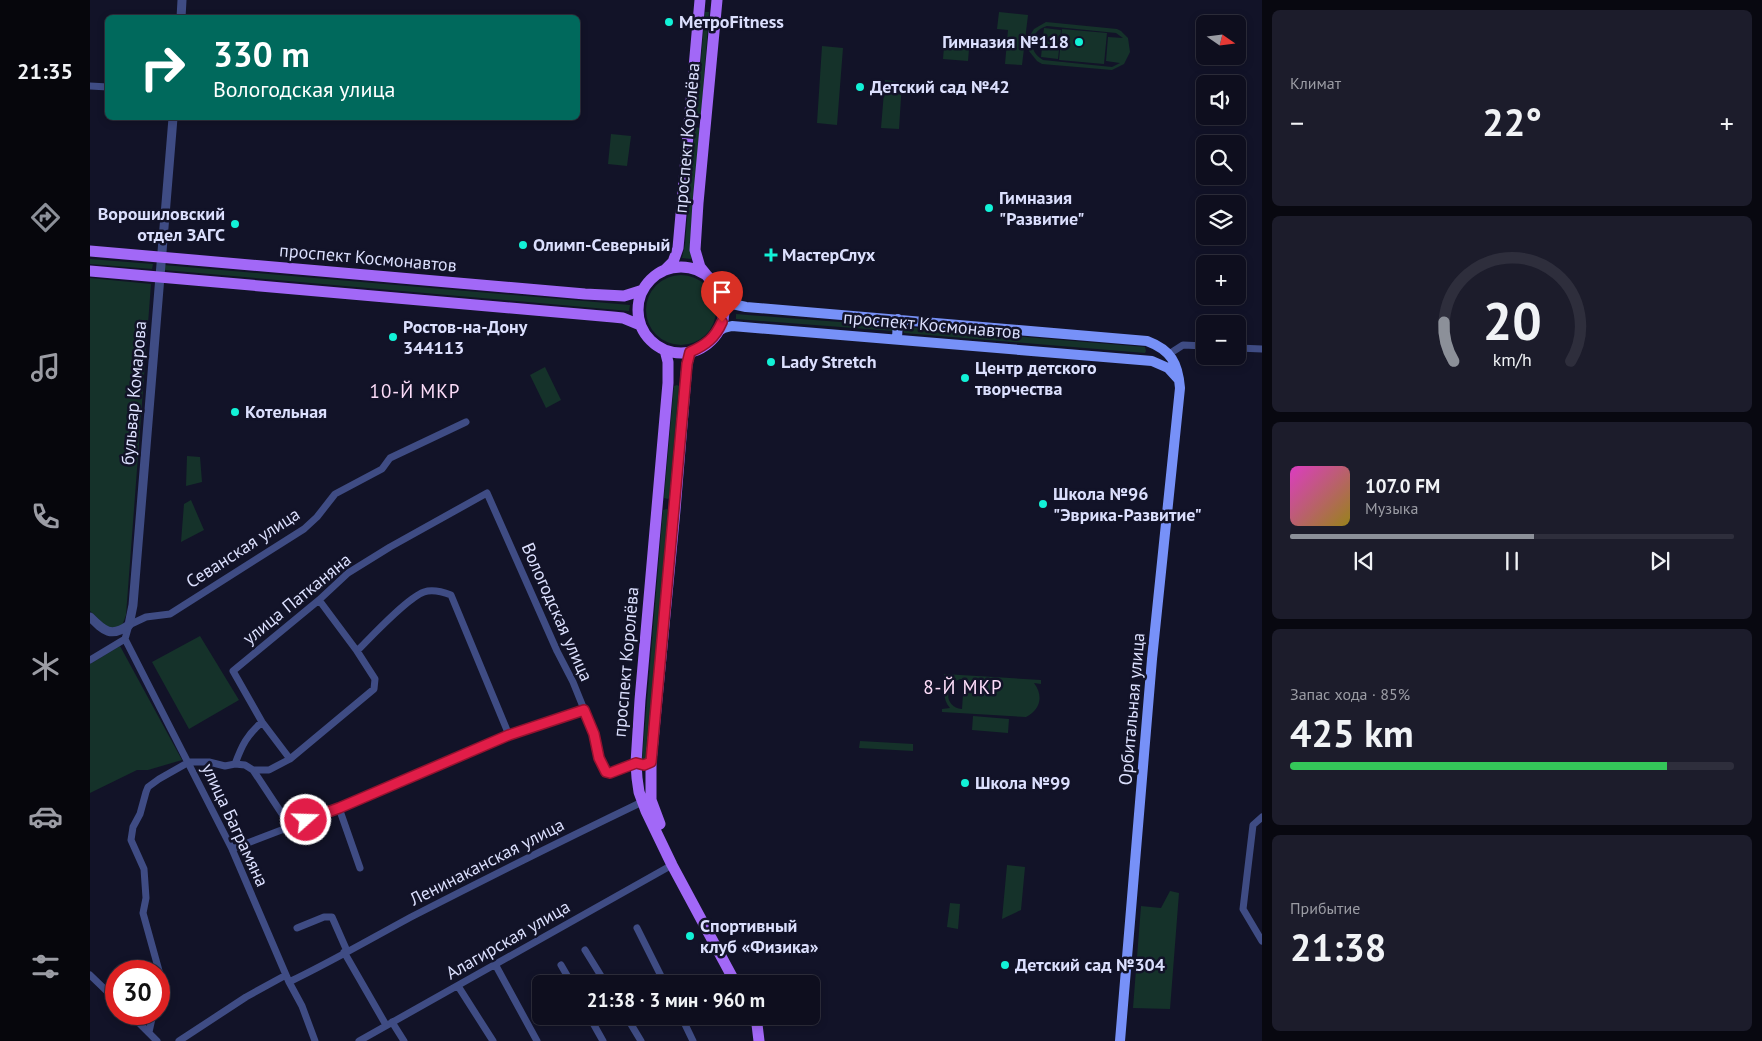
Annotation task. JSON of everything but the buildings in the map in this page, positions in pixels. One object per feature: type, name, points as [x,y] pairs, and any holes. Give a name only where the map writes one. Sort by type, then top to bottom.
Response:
[{"type":"main road","name":"проспект Королёва","points":[[665,270],[673,262],[678,248],[700,0]]},
{"type":"main road","name":"проспект Королёва","points":[[708,277],[700,267],[695,250],[717,0]]},
{"type":"main road","points":[[699,13],[701,9],[707,7],[716,14]]},
{"type":"main road","points":[[689,118],[696,124],[701,125],[706,120]]},
{"type":"main road","name":"проспект Космонавтов","points":[[90,251],[592,295],[624,296],[643,290]]},
{"type":"main road","points":[[684,267],[694,269],[708,277],[718,288],[722,297],[724,310],[722,322],[717,332],[703,346],[690,352],[678,353],[665,350],[656,345],[647,337],[640,325],[638,308],[647,283],[658,273],[684,267]]},
{"type":"main road","points":[[90,271],[613,317],[623,318],[640,325]]},
{"type":"main road","name":"проспект Космонавтов","points":[[722,297],[728,303],[736,306],[1147,341],[1162,348],[1169,354]]},
{"type":"main road","points":[[897,339],[898,319]]},
{"type":"main road","name":"проспект Космонавтов","points":[[717,332],[732,326],[1157,362],[1168,368],[1179,380]]},
{"type":"main road","points":[[1145,361],[1151,351],[1147,341]]},
{"type":"main road","name":"проспект Королёва","points":[[665,350],[668,362],[668,383],[636,763],[642,802],[672,865],[731,975]]},
{"type":"main road","name":"проспект Королёва","points":[[690,352],[686,369],[675,510],[651,762],[651,800],[656,815],[679,862],[739,975]]},
{"type":"main road","points":[[1169,354],[1177,368],[1179,380]]},
{"type":"main road","name":"Орбитальная улица","points":[[1120,1041],[1152,659],[1180,388],[1179,380]]},
{"type":"main road","points":[[657,509],[667,504],[675,510]]},
{"type":"main road","points":[[636,763],[644,765],[651,762]]},
{"type":"main road","points":[[749,1025],[751,1041]]},
{"type":"main road","points":[[757,1025],[759,1041]]},
{"type":"street","points":[[181,15],[182,0]]},
{"type":"street","points":[[90,86],[105,87]]},
{"type":"street","name":"бульвар Комарова","points":[[129,624],[134,595],[173,120]]},
{"type":"street","points":[[1169,354],[1183,345],[1196,346]]},
{"type":"street","points":[[1246,348],[1262,349]]},
{"type":"street","name":"Севанская улица","points":[[129,624],[146,617],[170,614],[304,528],[317,517],[335,494],[382,469],[390,458],[466,422]]},
{"type":"street","name":"улица Патканяна","points":[[262,722],[233,672],[319,600],[348,573],[390,547],[487,493]]},
{"type":"street","name":"Вологодская улица","points":[[487,493],[557,651],[573,682],[594,734],[599,758],[606,772],[610,773],[636,763]]},
{"type":"street","points":[[357,650],[417,596],[424,592],[442,591],[451,595],[509,735]]},
{"type":"street","points":[[253,770],[269,770],[290,759],[374,689],[375,679],[357,650],[319,600]]},
{"type":"street","points":[[90,617],[101,628],[108,631],[118,632],[129,624]]},
{"type":"street","points":[[90,660],[125,639],[129,624]]},
{"type":"street","name":"улица Баграмяна","points":[[125,639],[232,849],[287,978],[302,1006],[315,1041]]},
{"type":"street","points":[[232,849],[339,808],[509,735],[584,710]]},
{"type":"street","points":[[235,764],[241,747],[250,732],[262,722],[290,759]]},
{"type":"street","points":[[156,960],[143,914],[146,898],[144,869],[131,840],[131,834],[148,787],[158,779],[189,762],[209,762],[225,766],[245,765],[253,770],[290,826]]},
{"type":"street","name":"Ленинаканская улица","points":[[179,1041],[246,997],[287,978],[317,969],[345,951],[523,859],[642,802]]},
{"type":"street","points":[[339,808],[360,868]]},
{"type":"street","points":[[1260,818],[1253,825],[1243,909],[1262,941]]},
{"type":"street","name":"Алагирская улица","points":[[359,1041],[672,865]]},
{"type":"street","points":[[298,928],[324,916],[332,917],[345,951],[389,1023],[404,1041]]},
{"type":"street","points":[[637,928],[660,975]]},
{"type":"street","points":[[585,950],[600,975]]},
{"type":"street","points":[[495,964],[537,1041]]},
{"type":"street","points":[[561,965],[567,975]]},
{"type":"street","points":[[90,975],[105,989]]},
{"type":"street","points":[[458,986],[493,1041]]},
{"type":"street","points":[[142,1025],[157,1041]]},
{"type":"street","points":[[149,1032],[151,1025]]},
{"type":"street","points":[[594,1025],[603,1041]]},
{"type":"street","points":[[631,1025],[641,1041]]},
{"type":"street","points":[[685,1025],[692,1041]]},
{"type":"green space","points":[[705,12],[709,12],[701,119],[696,119]]},
{"type":"green space","points":[[999,12],[1028,15],[1022,65],[1005,64],[1008,30],[997,29]]},
{"type":"green space","points":[[1046,22],[1117,29],[1128,38],[1130,52],[1124,64],[1112,70],[1042,64],[1029,51],[1029,37],[1034,29]],"holes":[[[1047,26],[1116,33],[1123,38],[1108,37],[1106,61],[1120,63],[1112,67],[1043,60],[1034,52],[1032,47],[1032,41],[1037,32]]]},
{"type":"green space","points":[[1044,28],[1061,30],[1058,59],[1041,57]]},
{"type":"green space","points":[[1062,29],[1107,33],[1104,64],[1059,60]]},
{"type":"green space","points":[[822,46],[843,48],[837,125],[817,123]]},
{"type":"green space","points":[[944,47],[969,49],[968,61],[943,59]]},
{"type":"green space","points":[[885,80],[902,82],[899,129],[881,128]]},
{"type":"green space","points":[[695,127],[700,128],[691,259],[682,258],[685,244]]},
{"type":"green space","points":[[611,134],[631,136],[627,166],[608,164]]},
{"type":"green space","points":[[90,259],[153,264],[152,269],[90,264]]},
{"type":"green space","points":[[164,265],[630,305],[629,311],[164,270]]},
{"type":"green space","points":[[674,275],[688,275],[701,281],[710,290],[716,303],[714,323],[706,335],[688,345],[674,345],[661,339],[652,330],[646,317],[646,303],[652,290],[661,281]]},
{"type":"green space","points":[[90,278],[151,284],[126,615],[122,626],[111,629],[90,611]]},
{"type":"green space","points":[[736,314],[892,326],[893,331],[736,319]]},
{"type":"green space","points":[[905,327],[1145,347],[1146,351],[1145,353],[904,333]]},
{"type":"green space","points":[[545,367],[561,400],[546,408],[530,375]]},
{"type":"green space","points":[[674,386],[679,386],[668,499],[664,498]]},
{"type":"green space","points":[[187,456],[200,457],[202,482],[186,486]]},
{"type":"green space","points":[[191,500],[204,530],[181,542],[184,504]]},
{"type":"green space","points":[[667,509],[646,760],[642,760],[663,510]]},
{"type":"green space","points":[[200,636],[239,700],[189,729],[152,662]]},
{"type":"green space","points":[[120,646],[182,760],[148,770],[137,770],[90,793],[90,664]]},
{"type":"green space","points":[[944,674],[1041,680],[1041,684],[1034,683],[1040,698],[1035,711],[1026,717],[942,712],[942,709],[950,708],[944,694],[946,686],[951,679],[944,678]],"holes":[[[960,679],[964,679],[962,709],[952,704],[948,696],[951,686]]]},
{"type":"green space","points":[[973,716],[1009,719],[1008,733],[972,730]]},
{"type":"green space","points":[[860,741],[913,744],[913,751],[859,748]]},
{"type":"green space","points":[[1007,865],[1025,867],[1021,910],[1002,919]]},
{"type":"green space","points":[[1170,891],[1179,893],[1170,1009],[1133,1008],[1141,906],[1161,908]]},
{"type":"green space","points":[[950,903],[960,904],[958,929],[947,927]]},
{"type":"place","name":"МетроFitness","points":[[669,22]]},
{"type":"place","name":"Гимназия №118","points":[[1079,42]]},
{"type":"place","name":"Детский сад №42","points":[[860,87]]},
{"type":"place","name":"Гимназия \"Развитие\"","points":[[989,208]]},
{"type":"place","name":"Ворошиловский отдел ЗАГС","points":[[235,224]]},
{"type":"place","name":"Олимп-Северный","points":[[523,245]]},
{"type":"place","name":"МастерСлух","points":[[771,255]]},
{"type":"place","name":"Ростов-на-Дону 344113","points":[[393,337]]},
{"type":"place","name":"Lady Stretch","points":[[771,362]]},
{"type":"place","name":"Центр детского творчества","points":[[965,378]]},
{"type":"place","name":"Котельная","points":[[235,412]]},
{"type":"place","name":"Школа №96 \"Эврика-Развитие\"","points":[[1043,504]]},
{"type":"place","name":"Школа №99","points":[[965,783]]},
{"type":"place","name":"Спортивный клуб «Физика»","points":[[690,936]]},
{"type":"place","name":"Детский сад №304","points":[[1005,965]]},
{"type":"district","name":"10-Й МКР","points":[[415,391]]},
{"type":"district","name":"8-Й МКР","points":[[963,687]]},
{"type":"route","points":[[306,820],[339,808],[509,735],[584,710],[594,734],[599,758],[606,772],[610,773],[636,763],[644,765],[651,762],[687,364],[690,352],[711,340],[722,322]]}]
